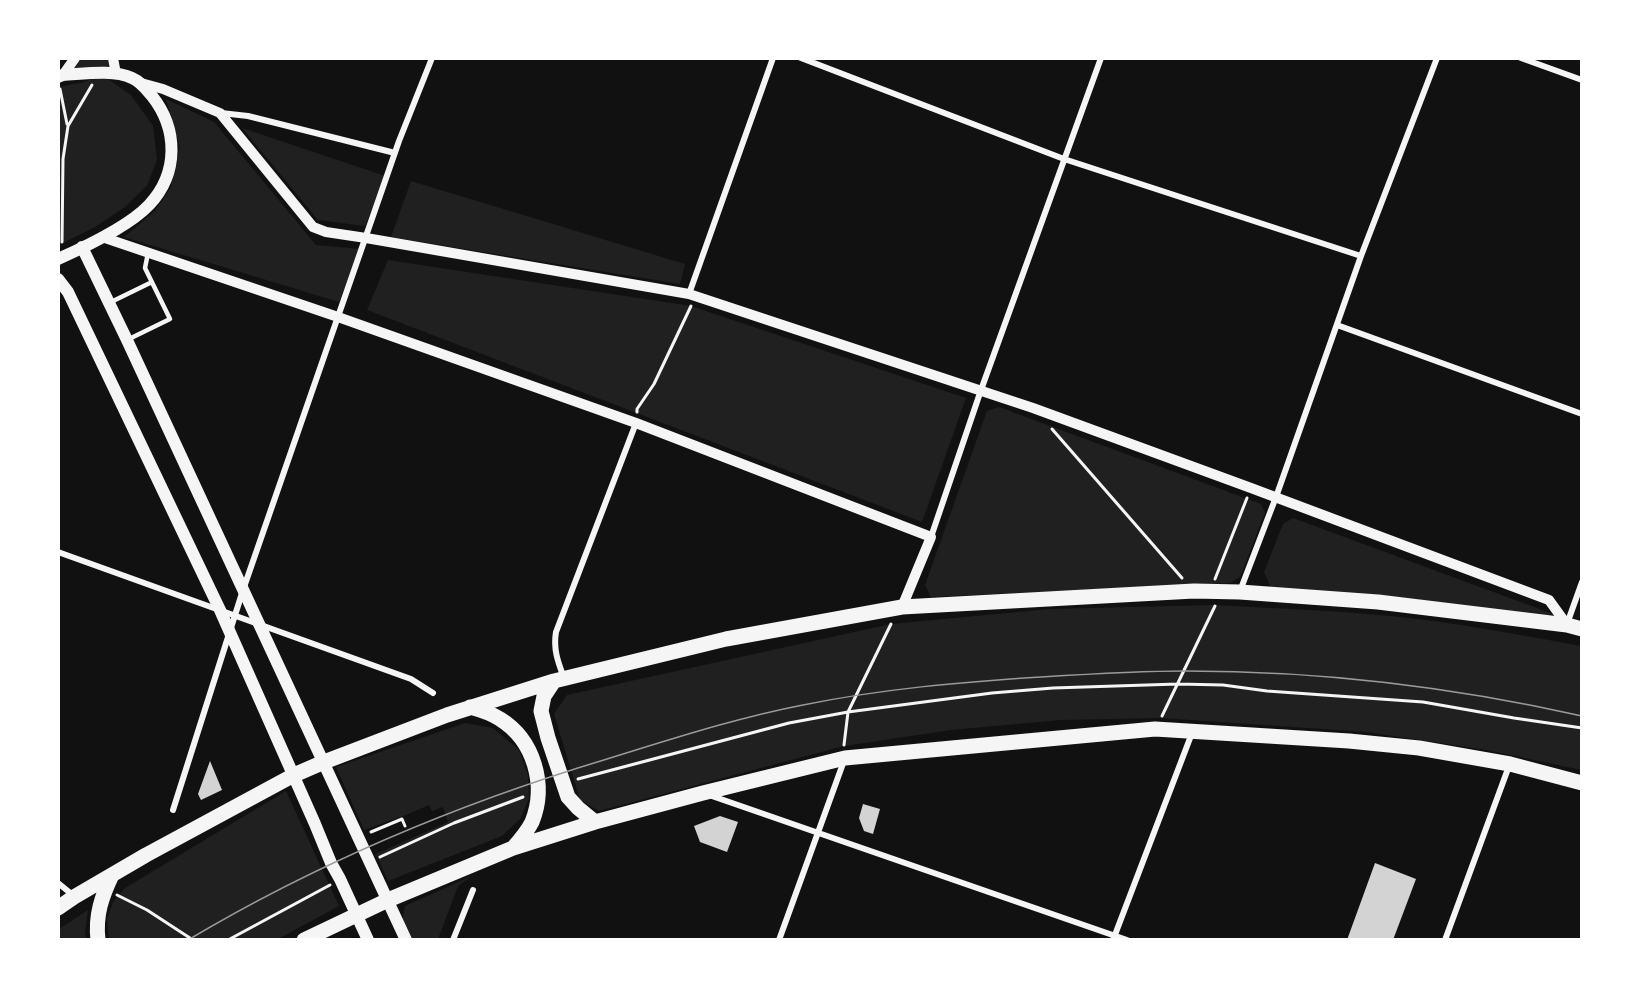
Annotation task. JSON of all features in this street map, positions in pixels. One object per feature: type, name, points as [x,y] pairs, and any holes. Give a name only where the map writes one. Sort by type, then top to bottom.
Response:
[{"type":"highway","points":[[58,908],[112,875],[294,775],[324,762],[470,707],[559,680],[726,639],[902,608],[1194,591],[1378,602],[1574,627]]},
{"type":"highway","points":[[559,680],[544,696],[541,711],[548,738],[568,797],[596,822]]},
{"type":"highway","points":[[470,707],[487,712],[502,720],[515,731],[526,745],[534,762],[538,780],[536,807],[524,836],[513,848]]},
{"type":"highway","points":[[304,939],[388,900],[513,848],[596,822],[845,758],[1155,729],[1193,730],[1407,747],[1510,764],[1581,783]]},
{"type":"highway","points":[[98,939],[99,905],[112,875]]},
{"type":"main road","points":[[58,259],[102,237],[138,215],[150,204],[163,185],[173,148],[161,108],[141,83],[129,76],[116,74],[61,76]]},
{"type":"main road","points":[[82,247],[406,939]]},
{"type":"main road","points":[[58,279],[68,292],[220,610],[331,863],[368,939]]},
{"type":"street","points":[[61,76],[75,58]]},
{"type":"street","points":[[113,58],[116,74]]},
{"type":"street","points":[[173,810],[243,590],[395,153],[432,58]]},
{"type":"street","points":[[689,294],[773,58]]},
{"type":"street","points":[[801,58],[1064,159],[1361,256]]},
{"type":"street","points":[[902,608],[931,537],[981,390],[1101,58]]},
{"type":"street","points":[[1240,592],[1361,256],[1437,58]]},
{"type":"street","points":[[1521,58],[1581,80]]},
{"type":"street","points":[[141,83],[163,89],[220,113],[248,116],[395,153]]},
{"type":"street","points":[[220,113],[313,227],[326,232],[689,294],[981,390],[1276,497],[1549,600],[1574,627]]},
{"type":"street","points":[[102,237],[338,317],[636,423],[931,537]]},
{"type":"street","points":[[1337,325],[1581,414]]},
{"type":"street","points":[[559,680],[554,645],[556,632],[636,423]]},
{"type":"street","points":[[58,552],[411,679],[433,693]]},
{"type":"street","points":[[1574,627],[1581,582]]},
{"type":"street","points":[[1114,937],[1193,730]]},
{"type":"street","points":[[779,939],[845,758]]},
{"type":"street","points":[[1444,939],[1510,764]]},
{"type":"street","points":[[703,793],[1114,937],[1127,939]]},
{"type":"street","points":[[58,883],[74,897]]},
{"type":"street","points":[[453,939],[473,890]]},
{"type":"lane","points":[[127,340],[170,319],[145,268],[149,252]]},
{"type":"lane","points":[[108,303],[152,282]]},
{"type":"path","points":[[68,126],[99,73]]},
{"type":"path","points":[[61,76],[60,87],[68,126],[63,159],[62,243]]},
{"type":"path","points":[[636,423],[638,409],[654,384],[691,306],[689,294]]},
{"type":"path","points":[[1033,408],[1194,591]]},
{"type":"path","points":[[1155,729],[1215,605],[1215,578],[1251,488]]},
{"type":"path","points":[[845,758],[848,712],[879,647],[902,608]]},
{"type":"path","points":[[358,838],[402,819],[405,825]]},
{"type":"path","points":[[105,890],[147,910],[193,939]]},
{"type":"shaded area","points":[[76,59],[112,59],[114,73],[65,74]]},
{"type":"shaded area","points":[[101,74],[131,95],[153,126],[157,160],[147,186],[125,207],[95,227],[59,245],[58,87],[85,82]]},
{"type":"shaded area","points":[[166,99],[214,122],[316,245],[361,249],[339,302],[124,237],[154,212],[171,187],[180,147]]},
{"type":"shaded area","points":[[242,128],[385,176],[365,226],[318,220]]},
{"type":"shaded area","points":[[411,181],[685,264],[680,284],[391,237]]},
{"type":"shaded area","points":[[388,260],[691,306],[966,398],[922,522],[367,310]]},
{"type":"shaded area","points":[[999,407],[1261,504],[1265,513],[1240,577],[1230,583],[931,597],[925,585],[987,411]]},
{"type":"shaded area","points":[[1293,518],[1553,614],[1542,616],[1406,598],[1271,588],[1264,572],[1283,524]]},
{"type":"shaded area","points":[[1215,605],[1418,619],[1581,646],[1581,770],[1487,750],[1366,732],[1161,718],[1061,720],[951,730],[844,746],[599,811],[580,800],[554,714],[567,695],[891,624],[1050,609]]},
{"type":"shaded area","points":[[465,723],[493,728],[519,750],[528,775],[529,798],[521,818],[502,836],[388,881],[376,854],[448,822],[443,807],[432,811],[429,805],[364,830],[336,767]]},
{"type":"shaded area","points":[[286,791],[339,906],[278,939],[109,939],[107,919],[113,902],[125,888]]},
{"type":"shaded area","points":[[472,876],[458,886],[438,939],[411,939],[402,921],[405,906]]},
{"type":"shaded area","points":[[88,910],[85,933],[87,939],[59,939],[59,929]]},
{"type":"building","points":[[210,761],[222,790],[201,800],[198,794]]},
{"type":"building","points":[[863,804],[880,809],[873,834],[864,831],[859,818]]},
{"type":"building","points":[[720,816],[738,822],[727,852],[700,842],[694,826]]},
{"type":"building","points":[[1375,863],[1416,879],[1393,940],[1347,940]]},
{"type":"tram line","points":[[188,940],[288,885],[340,860],[498,795],[680,737],[778,710],[832,699],[891,690],[1059,676],[1186,671],[1235,672],[1335,678],[1435,689],[1582,716]]}]
